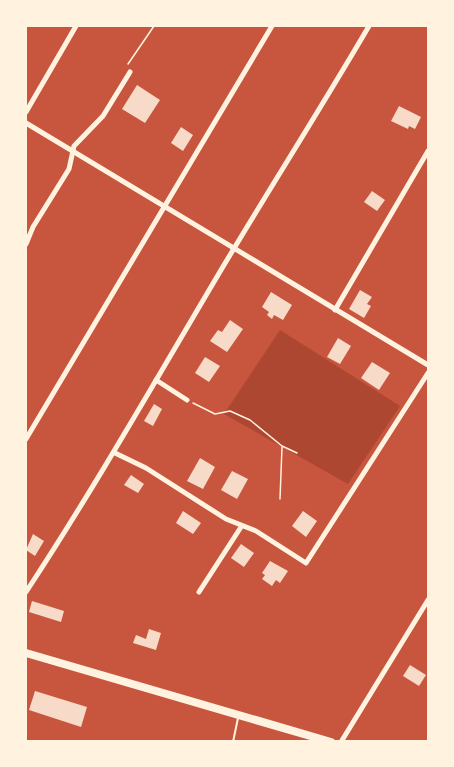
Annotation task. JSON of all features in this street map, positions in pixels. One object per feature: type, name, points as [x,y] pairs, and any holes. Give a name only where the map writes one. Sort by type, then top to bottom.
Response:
[{"type":"main road","points":[[26,653],[331,741]]},
{"type":"street","points":[[26,112],[76,26]]},
{"type":"street","points":[[26,439],[165,209],[199,144],[272,26]]},
{"type":"street","points":[[26,592],[115,453],[234,248],[301,142],[369,26]]},
{"type":"street","points":[[26,244],[33,227],[69,169],[71,152],[104,116],[130,72]]},
{"type":"street","points":[[26,123],[165,209],[429,365]]},
{"type":"street","points":[[335,310],[429,151]]},
{"type":"street","points":[[115,453],[146,468],[241,527],[256,531],[306,564],[429,373]]},
{"type":"street","points":[[156,380],[187,400]]},
{"type":"street","points":[[199,592],[241,527]]},
{"type":"street","points":[[341,741],[429,600]]},
{"type":"lane","points":[[233,741],[238,715]]},
{"type":"path","points":[[130,72],[127,63],[154,26]]},
{"type":"path","points":[[187,400],[214,414],[230,411],[250,420],[282,446],[297,453]]},
{"type":"path","points":[[280,499],[282,446]]},
{"type":"shaded area","points":[[280,330],[400,406],[348,484],[224,414]]},
{"type":"building","points":[[137,85],[160,100],[145,123],[122,109]]},
{"type":"building","points":[[399,106],[421,117],[415,129],[409,126],[408,129],[391,121]]},
{"type":"building","points":[[181,127],[193,135],[183,151],[171,143]]},
{"type":"building","points":[[372,191],[385,200],[377,211],[364,202]]},
{"type":"building","points":[[360,290],[372,297],[367,304],[371,306],[364,318],[349,309]]},
{"type":"building","points":[[271,292],[292,305],[283,320],[274,315],[272,319],[267,315],[269,312],[262,307]]},
{"type":"building","points":[[230,320],[243,329],[227,352],[210,341],[218,330],[222,332]]},
{"type":"building","points":[[338,338],[351,346],[340,364],[327,357]]},
{"type":"building","points":[[205,357],[220,366],[209,382],[195,373]]},
{"type":"building","points":[[372,362],[390,373],[379,390],[361,378]]},
{"type":"building","points":[[154,404],[162,409],[153,426],[144,421]]},
{"type":"building","points":[[200,458],[215,467],[203,489],[187,481]]},
{"type":"building","points":[[232,471],[248,479],[237,499],[221,490]]},
{"type":"building","points":[[131,475],[144,484],[138,493],[124,485]]},
{"type":"building","points":[[183,511],[201,523],[193,534],[176,523]]},
{"type":"building","points":[[303,511],[317,521],[306,537],[292,526]]},
{"type":"building","points":[[33,534],[44,541],[35,556],[26,550]]},
{"type":"building","points":[[241,544],[254,553],[244,567],[231,558]]},
{"type":"building","points":[[270,561],[288,571],[280,583],[276,580],[272,586],[262,579],[265,575],[262,573]]},
{"type":"building","points":[[32,601],[64,611],[61,622],[29,612]]},
{"type":"building","points":[[149,629],[161,633],[156,650],[133,643],[136,635],[146,639]]},
{"type":"building","points":[[410,665],[426,675],[419,686],[403,676]]},
{"type":"building","points":[[35,691],[87,707],[81,727],[29,710]]}]
